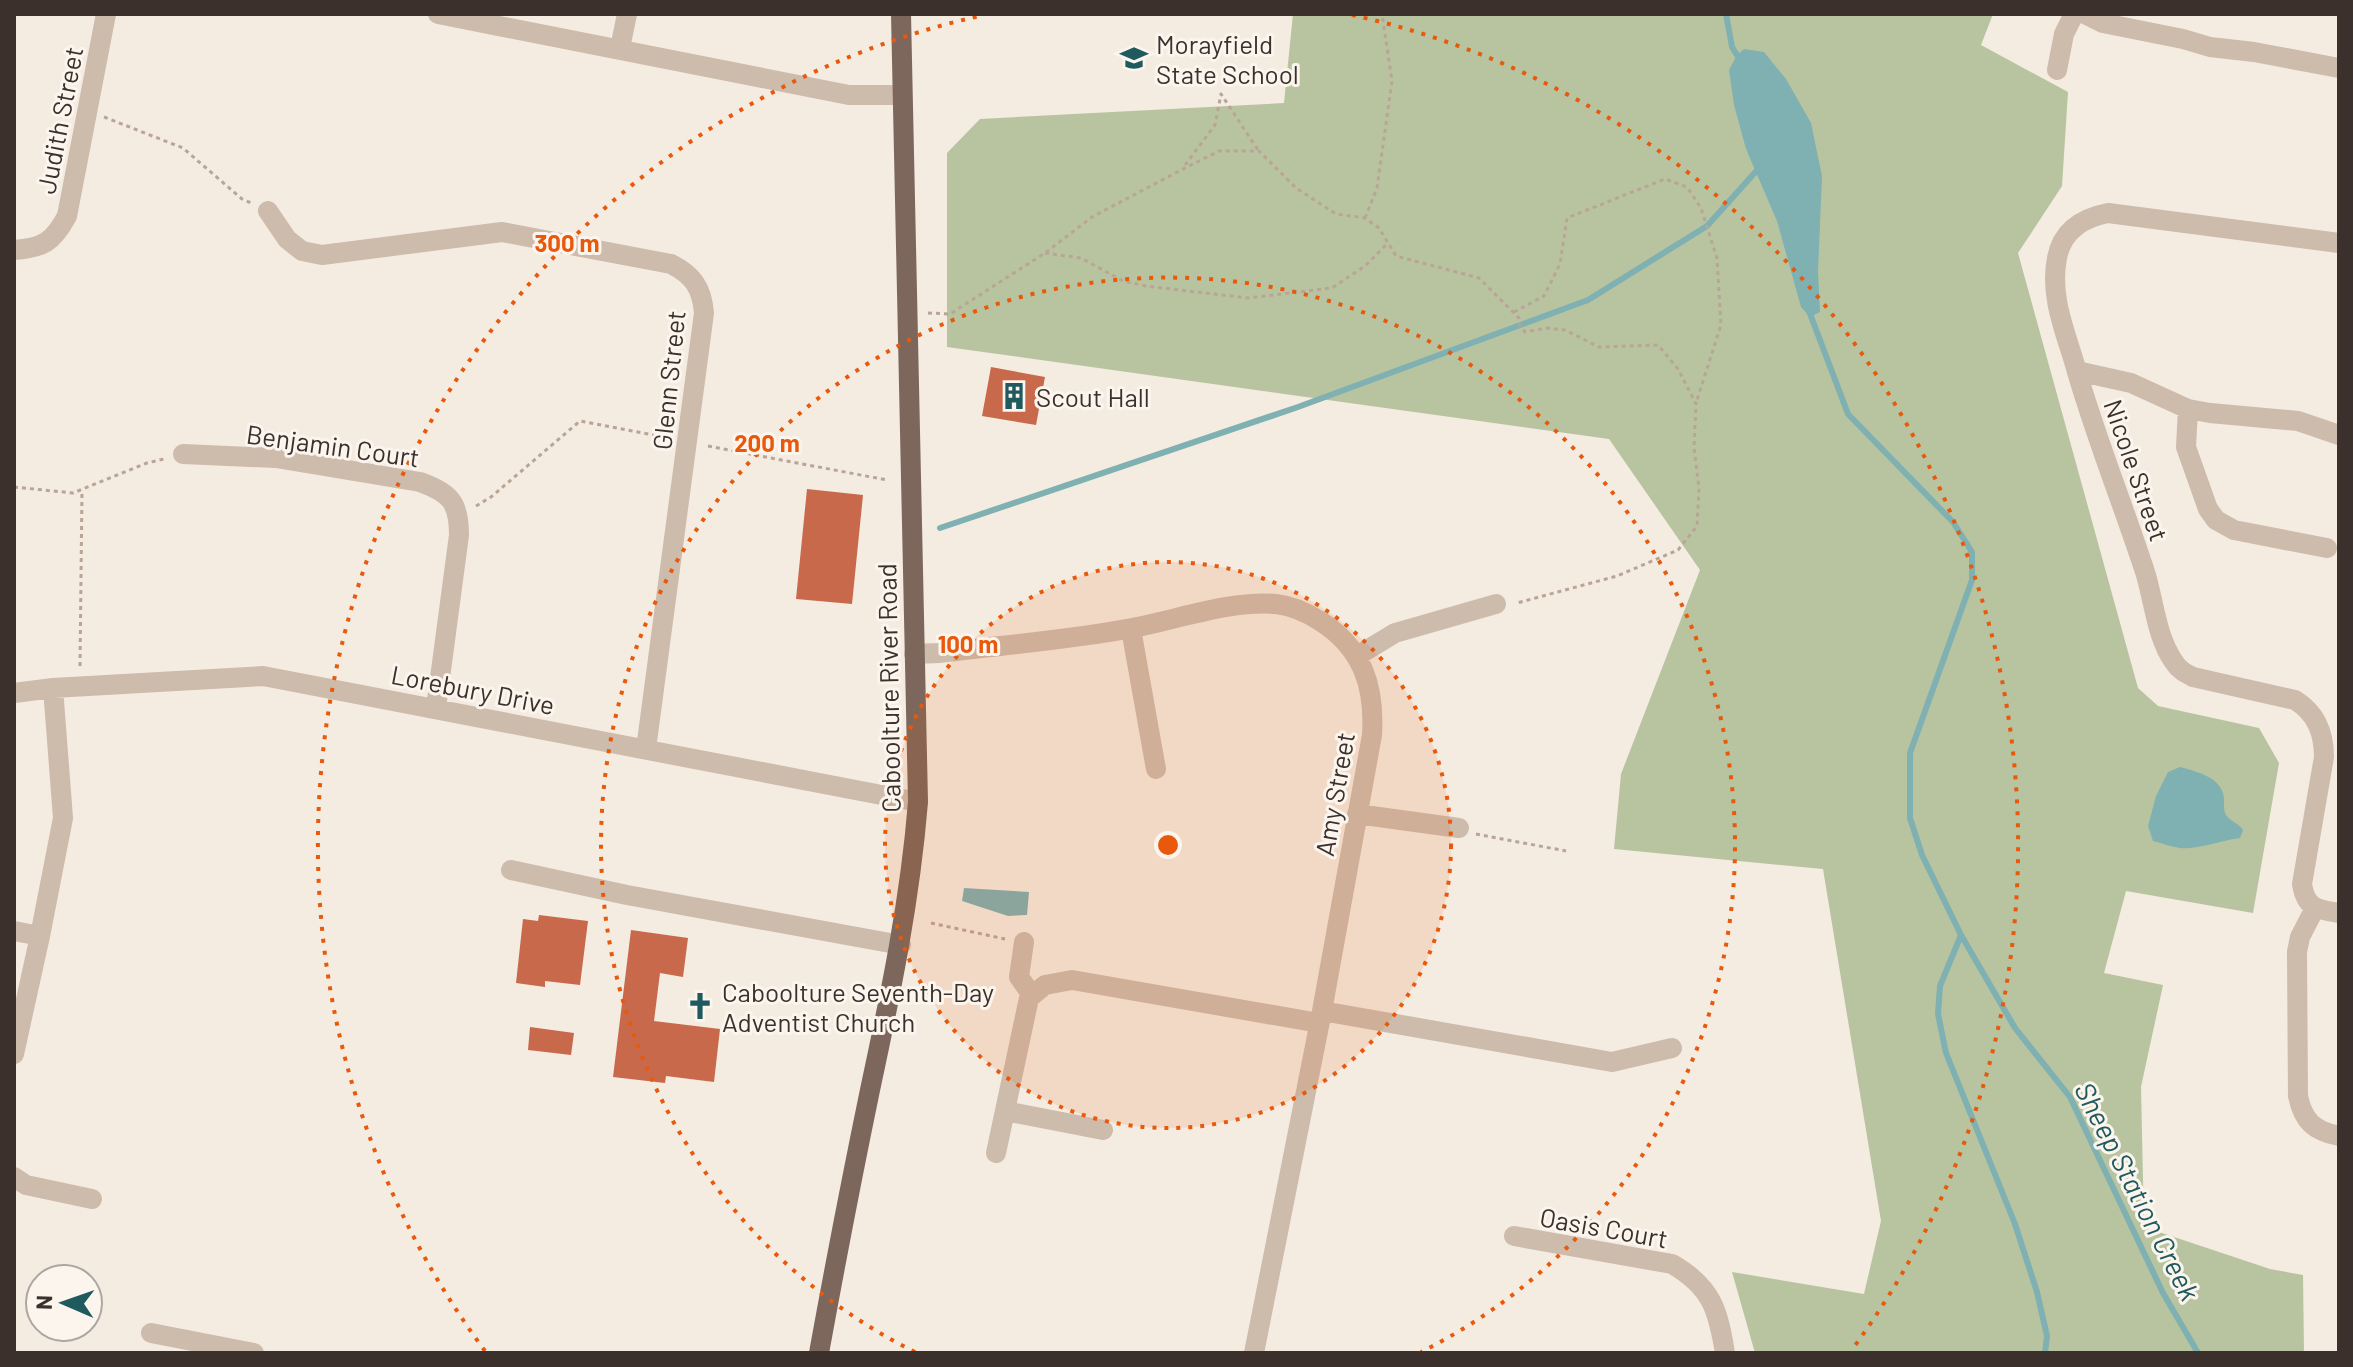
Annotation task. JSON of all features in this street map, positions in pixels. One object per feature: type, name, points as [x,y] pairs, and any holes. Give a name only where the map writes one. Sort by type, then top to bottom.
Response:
[{"type":"main road","name":"Caboolture River Road","points":[[819,1353],[837,1250],[901,945],[913,867],[918,802],[901,14]]},
{"type":"street","name":"Judith Street","points":[[14,250],[33,248],[50,241],[67,216],[106,14]]},
{"type":"street","points":[[438,14],[849,95],[902,95]]},
{"type":"street","points":[[620,48],[627,14]]},
{"type":"street","points":[[2057,70],[2064,34],[2074,14]]},
{"type":"street","points":[[2085,14],[2103,23],[2210,47],[2339,68]]},
{"type":"street","name":"Glenn Street","points":[[268,211],[287,239],[302,251],[322,255],[502,232],[671,264],[696,282],[702,295],[704,313],[646,749]]},
{"type":"street","name":"Nicole Street","points":[[2310,904],[2302,884],[2302,873],[2330,730],[2295,700],[2193,677],[2173,662],[2088,411],[2056,300],[2055,277],[2062,242],[2070,231],[2082,221],[2108,213],[2339,243]]},
{"type":"street","points":[[2077,371],[2131,383],[2188,409],[2298,421],[2339,435]]},
{"type":"street","points":[[2188,409],[2186,447],[2208,509],[2216,520],[2234,530],[2327,548]]},
{"type":"street","name":"Benjamin Court","points":[[183,454],[276,458],[420,482],[439,489],[451,499],[459,515],[459,535],[436,708]]},
{"type":"street","name":"Amy Street","points":[[914,654],[1131,629],[1239,606],[1275,604],[1303,609],[1346,640],[1357,656],[1365,674],[1374,714],[1372,735],[1321,1017],[1254,1353]]},
{"type":"street","points":[[1357,656],[1395,633],[1496,604]]},
{"type":"street","points":[[1131,629],[1156,769]]},
{"type":"street","name":"Lorebury Drive","points":[[14,693],[80,686],[263,676],[918,802]]},
{"type":"street","points":[[14,1054],[63,818],[53,688]]},
{"type":"street","points":[[1357,814],[1459,828]]},
{"type":"street","points":[[511,870],[627,895],[901,945]]},
{"type":"street","points":[[2339,913],[2310,904],[2297,952],[2298,1096],[2301,1110],[2320,1131],[2339,1136]]},
{"type":"street","points":[[14,931],[40,936]]},
{"type":"street","points":[[1023,947],[1019,977],[1032,995]]},
{"type":"street","points":[[996,1153],[1029,998],[1045,985],[1072,980],[1612,1062],[1672,1048]]},
{"type":"street","points":[[1005,1111],[1103,1130]]},
{"type":"street","points":[[14,1177],[26,1185],[92,1199]]},
{"type":"street","name":"Oasis Court","points":[[1514,1236],[1672,1264],[1704,1287],[1715,1305],[1725,1353]]},
{"type":"street","points":[[151,1333],[254,1353]]},
{"type":"path","points":[[1365,218],[1377,188],[1392,81],[1382,14]]},
{"type":"path","points":[[1183,169],[1215,125],[1221,94],[1259,151],[1296,188],[1336,214],[1365,218],[1379,228],[1396,256],[1479,278],[1514,312],[1525,332],[1547,328],[1565,330],[1599,347],[1658,345],[1678,369],[1696,404]]},
{"type":"path","points":[[88,111],[183,148],[242,199],[268,211]]},
{"type":"path","points":[[928,313],[950,314],[1045,253],[1092,217],[1219,151],[1259,151]]},
{"type":"path","points":[[1496,604],[1523,603],[1617,576],[1678,550],[1697,526],[1696,404],[1721,325],[1717,258],[1701,208],[1687,187],[1665,179],[1567,218],[1560,264],[1544,296],[1514,312]]},
{"type":"path","points":[[1045,253],[1081,258],[1123,281],[1248,298],[1332,288],[1365,266],[1388,243]]},
{"type":"path","points":[[14,487],[73,493],[147,463],[183,454]]},
{"type":"path","points":[[80,686],[82,490]]},
{"type":"path","points":[[1459,828],[1566,851]]},
{"type":"path","points":[[931,923],[1011,940],[1014,950],[1023,947]]},
{"type":"green space","points":[[1293,14],[1993,14],[1981,45],[2068,92],[2062,186],[2018,253],[2138,688],[2158,706],[2259,728],[2279,763],[2253,913],[2126,891],[2104,973],[2163,985],[2141,1087],[2144,1227],[2270,1269],[2303,1275],[2304,1353],[1755,1353],[1732,1272],[1864,1294],[1881,1221],[1823,869],[1614,849],[1621,774],[1700,570],[1609,439],[947,347],[947,153],[980,119],[1284,103]]},
{"type":"water","points":[[1744,49],[1764,52],[1786,79],[1811,123],[1822,176],[1818,272],[1820,312],[1810,317],[1801,307],[1777,221],[1746,149],[1734,105],[1729,70]]},
{"type":"water","points":[[2180,767],[2216,782],[2224,795],[2226,816],[2243,830],[2240,838],[2186,848],[2153,841],[2148,826],[2156,796],[2168,772]]},
{"type":"water","points":[[964,888],[1029,892],[1027,915],[1008,916],[962,901]]},
{"type":"building","name":"Scout Hall","points":[[991,367],[1045,377],[1036,425],[982,416]]},
{"type":"building","points":[[807,489],[863,495],[852,604],[796,599]]},
{"type":"building","points":[[539,915],[588,921],[580,985],[545,981],[545,987],[516,983],[523,919],[538,921]]},
{"type":"building","points":[[631,930],[688,938],[683,977],[660,973],[654,1021],[720,1029],[714,1082],[666,1076],[665,1083],[613,1077]]},
{"type":"building","points":[[530,1027],[574,1033],[571,1055],[528,1050]]},
{"type":"waterway","name":"Sheep Station Creek","points":[[1726,14],[1732,47],[1740,60]]},
{"type":"waterway","points":[[940,528],[1298,407],[1588,300],[1707,226],[1759,168]]},
{"type":"waterway","name":"Sheep Station Creek","points":[[1809,311],[1848,414],[1953,522],[1972,552],[1972,580],[1910,753],[1910,818],[1922,855],[1961,935],[2015,1028],[2070,1097],[2163,1293],[2198,1353]]},
{"type":"waterway","points":[[1961,935],[1940,986],[1938,1014],[1946,1053],[2015,1224],[2037,1292],[2047,1336],[2045,1353]]},
{"type":"place","name":"Morayfield State School","points":[[1134,58]]},
{"type":"place","name":"Scout Hall","points":[[1014,396]]},
{"type":"place","name":"Caboolture Seventh-Day Adventist Church","points":[[700,1006]]}]
